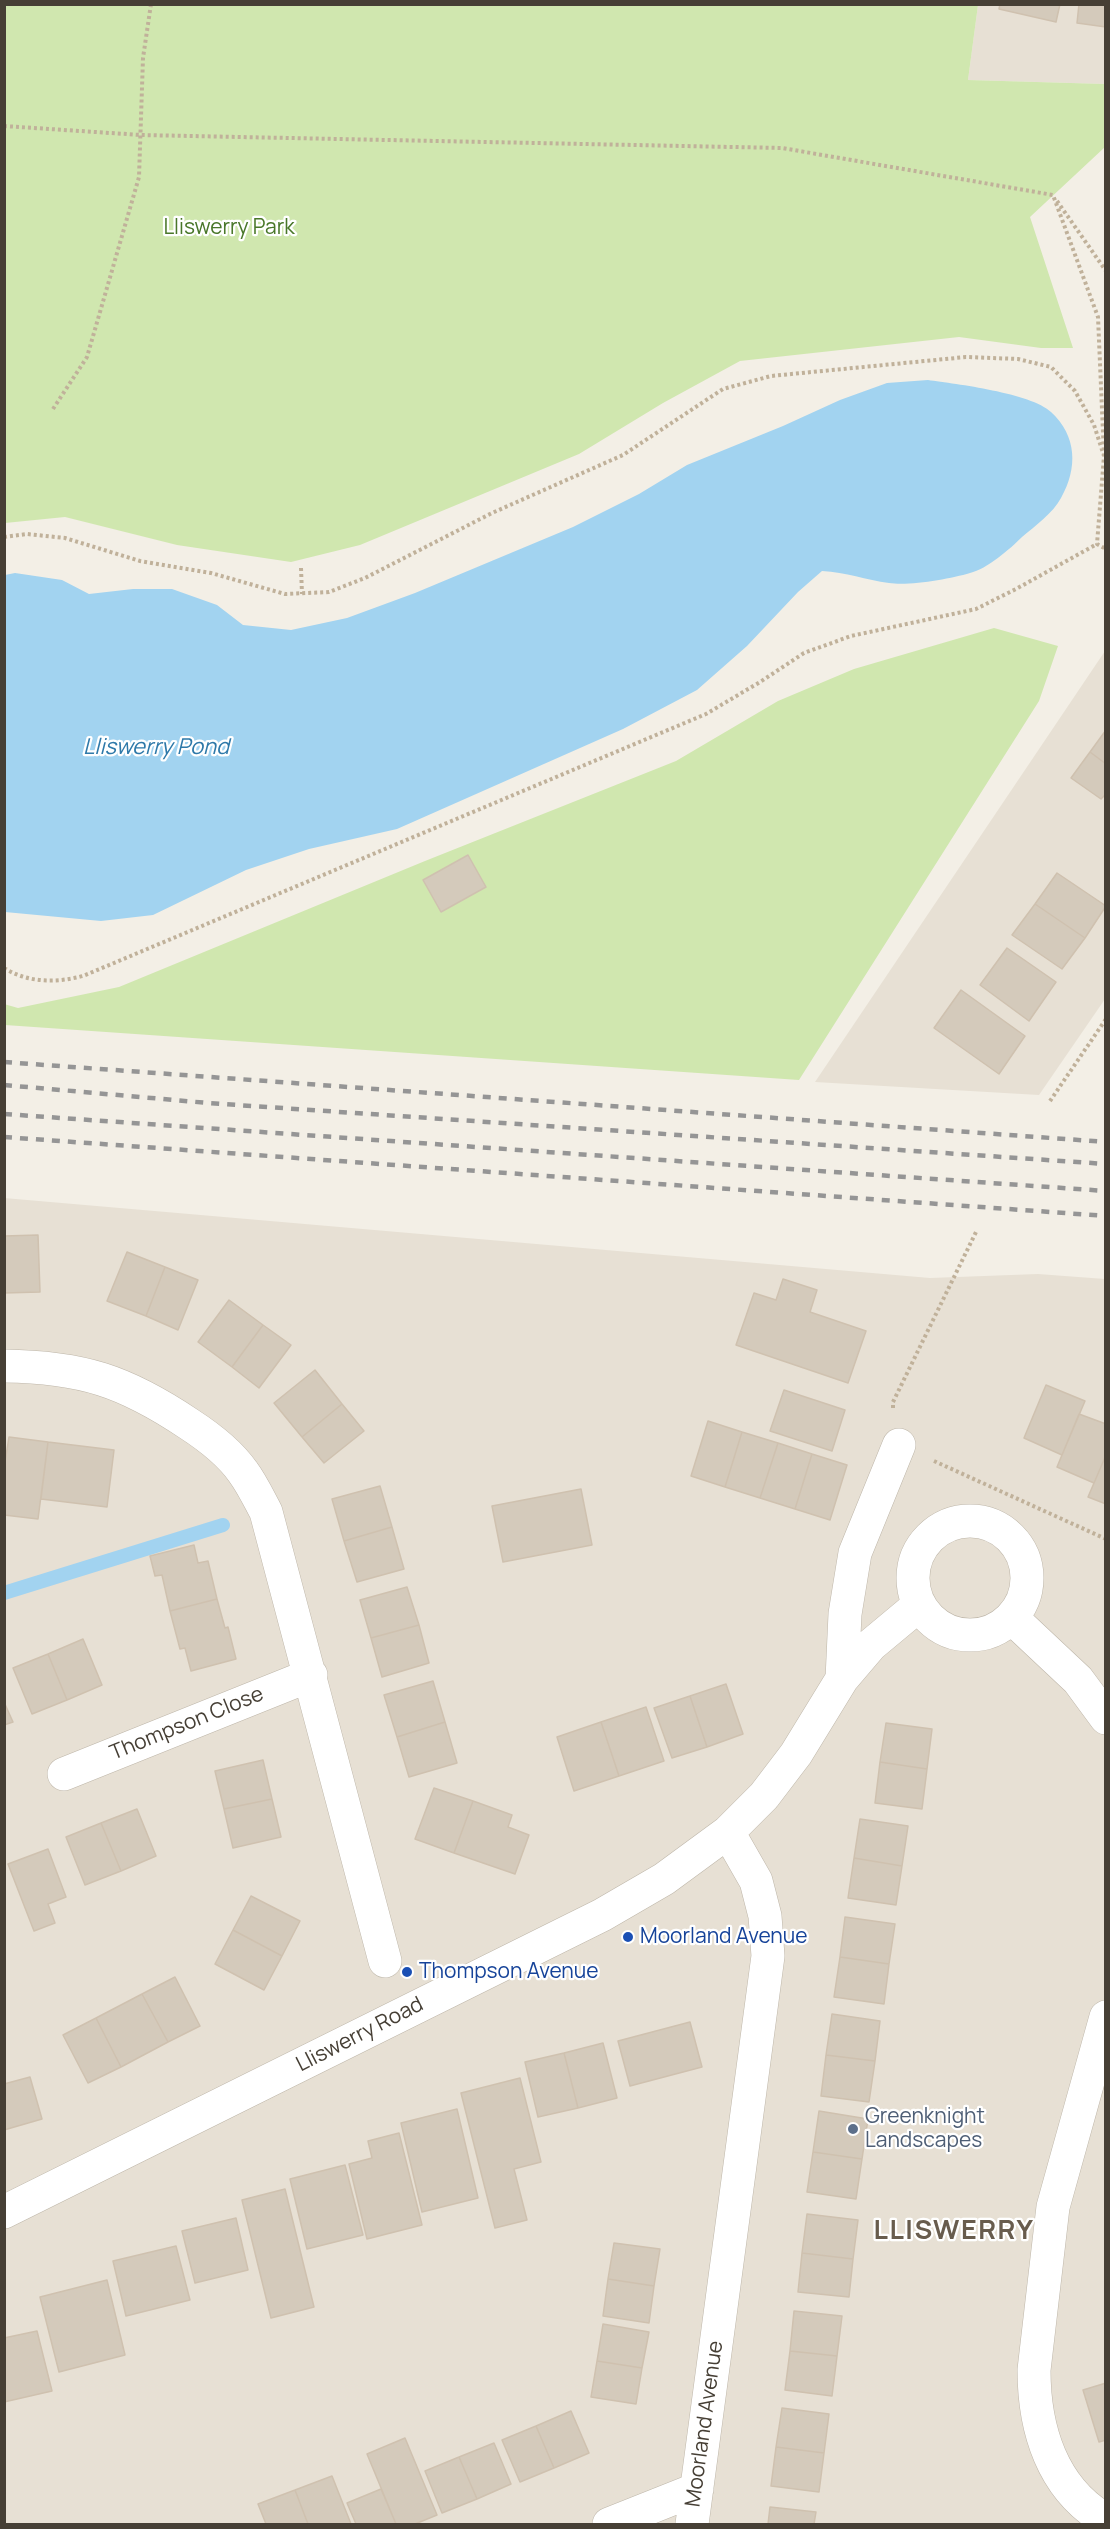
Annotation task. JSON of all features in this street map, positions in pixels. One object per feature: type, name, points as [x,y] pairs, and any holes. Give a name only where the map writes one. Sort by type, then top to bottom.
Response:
[{"type":"street","points":[[4,1366],[80,1372],[120,1384],[159,1403],[217,1444],[243,1471],[266,1512],[385,1961]]},
{"type":"street","name":"Lliswerry Road","points":[[842,1679],[845,1614],[855,1553],[899,1444]]},
{"type":"street","points":[[968,1521],[987,1524],[1004,1533],[1017,1546],[1025,1563],[1027,1583],[1022,1601],[1012,1618],[994,1630],[973,1636],[951,1633],[932,1622],[919,1605],[913,1587],[913,1567],[920,1549],[933,1535],[949,1525],[968,1521]]},
{"type":"street","name":"Lliswerry Road","points":[[4,2212],[602,1915],[664,1879],[728,1832],[764,1796],[796,1754],[842,1679],[871,1645],[919,1605]]},
{"type":"street","points":[[1012,1618],[1078,1680],[1106,1718]]},
{"type":"street","name":"Thompson Close","points":[[64,1774],[311,1675]]},
{"type":"street","name":"Moorland Avenue","points":[[692,2524],[768,1956],[765,1916],[756,1881],[728,1832]]},
{"type":"street","points":[[1106,2017],[1053,2207],[1034,2370],[1034,2398],[1038,2424],[1056,2472],[1072,2494],[1089,2511],[1106,2520]]},
{"type":"street","points":[[609,2524],[697,2489]]},
{"type":"path","points":[[53,409],[87,357],[139,177],[143,58],[151,4]]},
{"type":"path","points":[[4,126],[141,135],[782,148],[1053,195],[1106,271]]},
{"type":"path","points":[[1053,195],[1098,317],[1104,456],[1097,544]]},
{"type":"path","points":[[4,537],[27,534],[65,538],[140,561],[211,573],[285,594],[329,592],[365,578],[492,513],[623,455],[723,389],[771,376],[966,357],[1018,359],[1051,367],[1075,391],[1094,425],[1104,456]]},
{"type":"path","points":[[1097,544],[1106,549]]},
{"type":"path","points":[[4,968],[13,973],[42,981],[65,981],[83,976],[706,714],[804,653],[851,636],[976,609],[1097,544]]},
{"type":"path","points":[[301,568],[302,594]]},
{"type":"path","points":[[1050,1101],[1106,1019]]},
{"type":"path","points":[[976,1230],[892,1402],[892,1422],[899,1444],[1106,1539]]},
{"type":"shaded area","points":[[978,5],[1105,5],[1105,84],[968,80]]},
{"type":"shaded area","points":[[1105,651],[1105,999],[1039,1095],[815,1082]]},
{"type":"shaded area","points":[[4,1198],[930,1278],[1038,1274],[1105,1279],[1105,2524],[5,2524]]},
{"type":"green space","name":"Lliswerry Park","points":[[5,4],[978,5],[968,80],[1105,84],[1105,147],[1030,217],[1073,348],[1041,348],[959,337],[740,361],[663,403],[579,454],[360,545],[291,562],[177,545],[65,517],[5,523]]},
{"type":"green space","points":[[994,628],[1058,646],[1039,701],[799,1080],[5,1025],[4,1004],[18,1008],[119,987],[676,761],[778,701],[854,669]]},
{"type":"water","name":"Lliswerry Pond","points":[[928,380],[992,390],[1041,405],[1060,421],[1070,442],[1072,464],[1070,475],[1067,487],[1058,504],[1011,547],[984,567],[952,578],[908,584],[889,583],[822,571],[798,592],[747,646],[697,690],[623,729],[397,829],[309,849],[246,870],[153,915],[101,921],[5,912],[5,575],[15,573],[62,580],[89,594],[133,589],[172,589],[217,605],[243,625],[291,630],[347,618],[415,593],[573,527],[639,494],[687,465],[840,400],[887,383]]},
{"type":"building","points":[[1000,4],[1060,4],[1056,22],[999,9]]},
{"type":"building","points":[[1079,4],[1106,4],[1106,27],[1077,23]]},
{"type":"building","points":[[1106,730],[1106,764],[1090,752]]},
{"type":"building","points":[[1090,752],[1106,764],[1106,794],[1101,799],[1071,778]]},
{"type":"building","points":[[468,855],[486,887],[441,912],[423,880]]},
{"type":"building","points":[[1057,873],[1106,906],[1085,938],[1035,904]]},
{"type":"building","points":[[1035,904],[1085,938],[1062,969],[1012,935]]},
{"type":"building","points":[[1007,948],[1056,982],[1029,1021],[980,985]]},
{"type":"building","points":[[961,990],[1025,1036],[999,1074],[934,1028]]},
{"type":"building","points":[[38,1235],[40,1292],[4,1293],[4,1236]]},
{"type":"building","points":[[127,1252],[165,1267],[146,1316],[107,1301]]},
{"type":"building","points":[[165,1267],[198,1280],[178,1330],[146,1316]]},
{"type":"building","points":[[783,1279],[817,1290],[810,1312],[866,1331],[848,1383],[736,1345],[754,1293],[776,1300]]},
{"type":"building","points":[[229,1300],[263,1325],[232,1367],[198,1342]]},
{"type":"building","points":[[263,1325],[291,1345],[259,1388],[232,1367]]},
{"type":"building","points":[[315,1370],[342,1404],[302,1437],[274,1403]]},
{"type":"building","points":[[1046,1385],[1085,1401],[1062,1455],[1024,1438]]},
{"type":"building","points":[[784,1390],[845,1410],[832,1451],[770,1431]]},
{"type":"building","points":[[342,1404],[364,1431],[324,1463],[302,1437]]},
{"type":"building","points":[[1079,1414],[1106,1424],[1106,1455],[1094,1483],[1057,1467]]},
{"type":"building","points":[[708,1421],[742,1432],[725,1487],[691,1476]]},
{"type":"building","points":[[742,1432],[778,1443],[760,1498],[725,1487]]},
{"type":"building","points":[[9,1437],[48,1442],[38,1519],[4,1515],[4,1468]]},
{"type":"building","points":[[48,1442],[114,1450],[107,1507],[41,1499]]},
{"type":"building","points":[[778,1443],[812,1454],[795,1509],[760,1498]]},
{"type":"building","points":[[812,1454],[847,1465],[830,1520],[795,1509]]},
{"type":"building","points":[[1106,1455],[1106,1504],[1088,1497]]},
{"type":"building","points":[[380,1486],[392,1527],[344,1541],[332,1499]]},
{"type":"building","points":[[581,1489],[592,1545],[503,1562],[492,1506]]},
{"type":"building","points":[[392,1527],[404,1569],[357,1582],[344,1541]]},
{"type":"building","points":[[194,1545],[198,1563],[208,1561],[217,1599],[170,1611],[162,1575],[155,1576],[150,1556]]},
{"type":"building","points":[[407,1587],[419,1625],[371,1638],[360,1600]]},
{"type":"building","points":[[217,1599],[225,1628],[228,1627],[236,1659],[191,1671],[185,1648],[180,1649],[170,1611]]},
{"type":"building","points":[[419,1625],[429,1663],[382,1677],[371,1638]]},
{"type":"building","points":[[83,1639],[102,1685],[67,1700],[48,1654]]},
{"type":"building","points":[[48,1654],[67,1700],[32,1714],[13,1668]]},
{"type":"building","points":[[433,1681],[445,1722],[397,1737],[384,1695]]},
{"type":"building","points":[[726,1684],[743,1734],[707,1747],[690,1696]]},
{"type":"building","points":[[690,1696],[707,1747],[672,1758],[654,1708]]},
{"type":"building","points":[[4,1702],[13,1722],[4,1725]]},
{"type":"building","points":[[646,1707],[664,1761],[619,1776],[601,1722]]},
{"type":"building","points":[[445,1722],[457,1763],[409,1777],[397,1737]]},
{"type":"building","points":[[601,1722],[619,1776],[574,1791],[557,1737]]},
{"type":"building","points":[[886,1723],[932,1729],[927,1769],[880,1762]]},
{"type":"building","points":[[263,1760],[272,1799],[224,1809],[215,1771]]},
{"type":"building","points":[[880,1762],[927,1769],[922,1809],[875,1803]]},
{"type":"building","points":[[434,1788],[473,1801],[454,1853],[415,1839]]},
{"type":"building","points":[[272,1799],[281,1837],[233,1848],[224,1809]]},
{"type":"building","points":[[473,1801],[512,1815],[508,1827],[529,1835],[515,1874],[454,1853]]},
{"type":"building","points":[[137,1809],[156,1856],[121,1871],[101,1823]]},
{"type":"building","points":[[860,1819],[908,1826],[902,1866],[854,1858]]},
{"type":"building","points":[[101,1823],[121,1871],[85,1885],[66,1837]]},
{"type":"building","points":[[48,1849],[66,1897],[48,1904],[55,1923],[34,1931],[8,1864]]},
{"type":"building","points":[[854,1858],[902,1866],[896,1905],[848,1898]]},
{"type":"building","points":[[251,1896],[300,1921],[282,1956],[233,1930]]},
{"type":"building","points":[[845,1917],[895,1924],[889,1964],[840,1957]]},
{"type":"building","points":[[233,1930],[282,1956],[264,1990],[215,1964]]},
{"type":"building","points":[[840,1957],[889,1964],[884,2004],[834,1997]]},
{"type":"building","points":[[175,1977],[200,2026],[168,2042],[142,1994]]},
{"type":"building","points":[[142,1994],[168,2042],[121,2067],[96,2018]]},
{"type":"building","points":[[832,2014],[880,2021],[875,2061],[826,2055]]},
{"type":"building","points":[[96,2018],[121,2067],[88,2083],[63,2035]]},
{"type":"building","points":[[690,2022],[702,2067],[630,2086],[618,2041]]},
{"type":"building","points":[[603,2043],[617,2098],[578,2108],[564,2053]]},
{"type":"building","points":[[564,2053],[578,2108],[538,2117],[525,2062]]},
{"type":"building","points":[[826,2055],[875,2061],[869,2102],[821,2096]]},
{"type":"building","points":[[30,2077],[42,2119],[4,2130],[4,2084]]},
{"type":"building","points":[[520,2078],[541,2162],[514,2169],[527,2220],[495,2228],[461,2093]]},
{"type":"building","points":[[457,2109],[478,2198],[422,2212],[401,2123]]},
{"type":"building","points":[[819,2111],[868,2119],[862,2159],[813,2152]]},
{"type":"building","points":[[399,2133],[422,2225],[367,2239],[349,2164],[372,2158],[368,2141]]},
{"type":"building","points":[[813,2152],[862,2159],[856,2199],[807,2192]]},
{"type":"building","points":[[345,2165],[363,2235],[307,2249],[290,2179]]},
{"type":"building","points":[[285,2189],[314,2307],[271,2318],[242,2200]]},
{"type":"building","points":[[807,2214],[858,2220],[853,2259],[802,2253]]},
{"type":"building","points":[[236,2218],[248,2270],[195,2283],[182,2231]]},
{"type":"building","points":[[614,2243],[660,2249],[654,2286],[608,2279]]},
{"type":"building","points":[[176,2246],[190,2300],[126,2316],[113,2261]]},
{"type":"building","points":[[802,2253],[853,2259],[849,2297],[798,2292]]},
{"type":"building","points":[[608,2279],[654,2286],[649,2323],[603,2316]]},
{"type":"building","points":[[107,2280],[125,2355],[59,2372],[40,2297]]},
{"type":"building","points":[[794,2311],[842,2316],[837,2356],[790,2351]]},
{"type":"building","points":[[603,2324],[649,2332],[642,2368],[597,2361]]},
{"type":"building","points":[[37,2331],[52,2391],[4,2402],[4,2338]]},
{"type":"building","points":[[790,2351],[837,2356],[832,2396],[785,2390]]},
{"type":"building","points":[[597,2361],[642,2368],[636,2404],[591,2397]]},
{"type":"building","points":[[1106,2383],[1106,2440],[1099,2442],[1083,2390]]},
{"type":"building","points":[[782,2408],[829,2414],[824,2453],[776,2447]]},
{"type":"building","points":[[571,2411],[589,2453],[554,2468],[536,2426]]},
{"type":"building","points":[[536,2426],[554,2468],[520,2482],[502,2440]]},
{"type":"building","points":[[405,2438],[437,2515],[415,2524],[396,2524],[367,2454]]},
{"type":"building","points":[[494,2443],[511,2484],[477,2499],[459,2457]]},
{"type":"building","points":[[776,2447],[824,2453],[819,2492],[771,2486]]},
{"type":"building","points":[[459,2457],[477,2499],[442,2513],[425,2471]]},
{"type":"building","points":[[332,2476],[351,2524],[308,2524],[295,2490]]},
{"type":"building","points":[[381,2489],[396,2524],[356,2524],[347,2503]]},
{"type":"building","points":[[295,2490],[308,2524],[266,2524],[258,2504]]},
{"type":"building","points":[[770,2507],[816,2512],[814,2524],[768,2524]]},
{"type":"waterway","points":[[4,1593],[223,1525]]},
{"type":"railway","points":[[4,1062],[1106,1142]]},
{"type":"railway","points":[[4,1085],[208,1103],[1106,1164]]},
{"type":"railway","points":[[4,1114],[1106,1191]]},
{"type":"railway","points":[[4,1137],[1106,1216]]},
{"type":"place","name":"Moorland Avenue","points":[[628,1937]]},
{"type":"place","name":"Thompson Avenue","points":[[407,1972]]},
{"type":"place","name":"Greenknight Landscapes","points":[[853,2129]]},
{"type":"district","name":"LLISWERRY","points":[[954,2231]]}]
